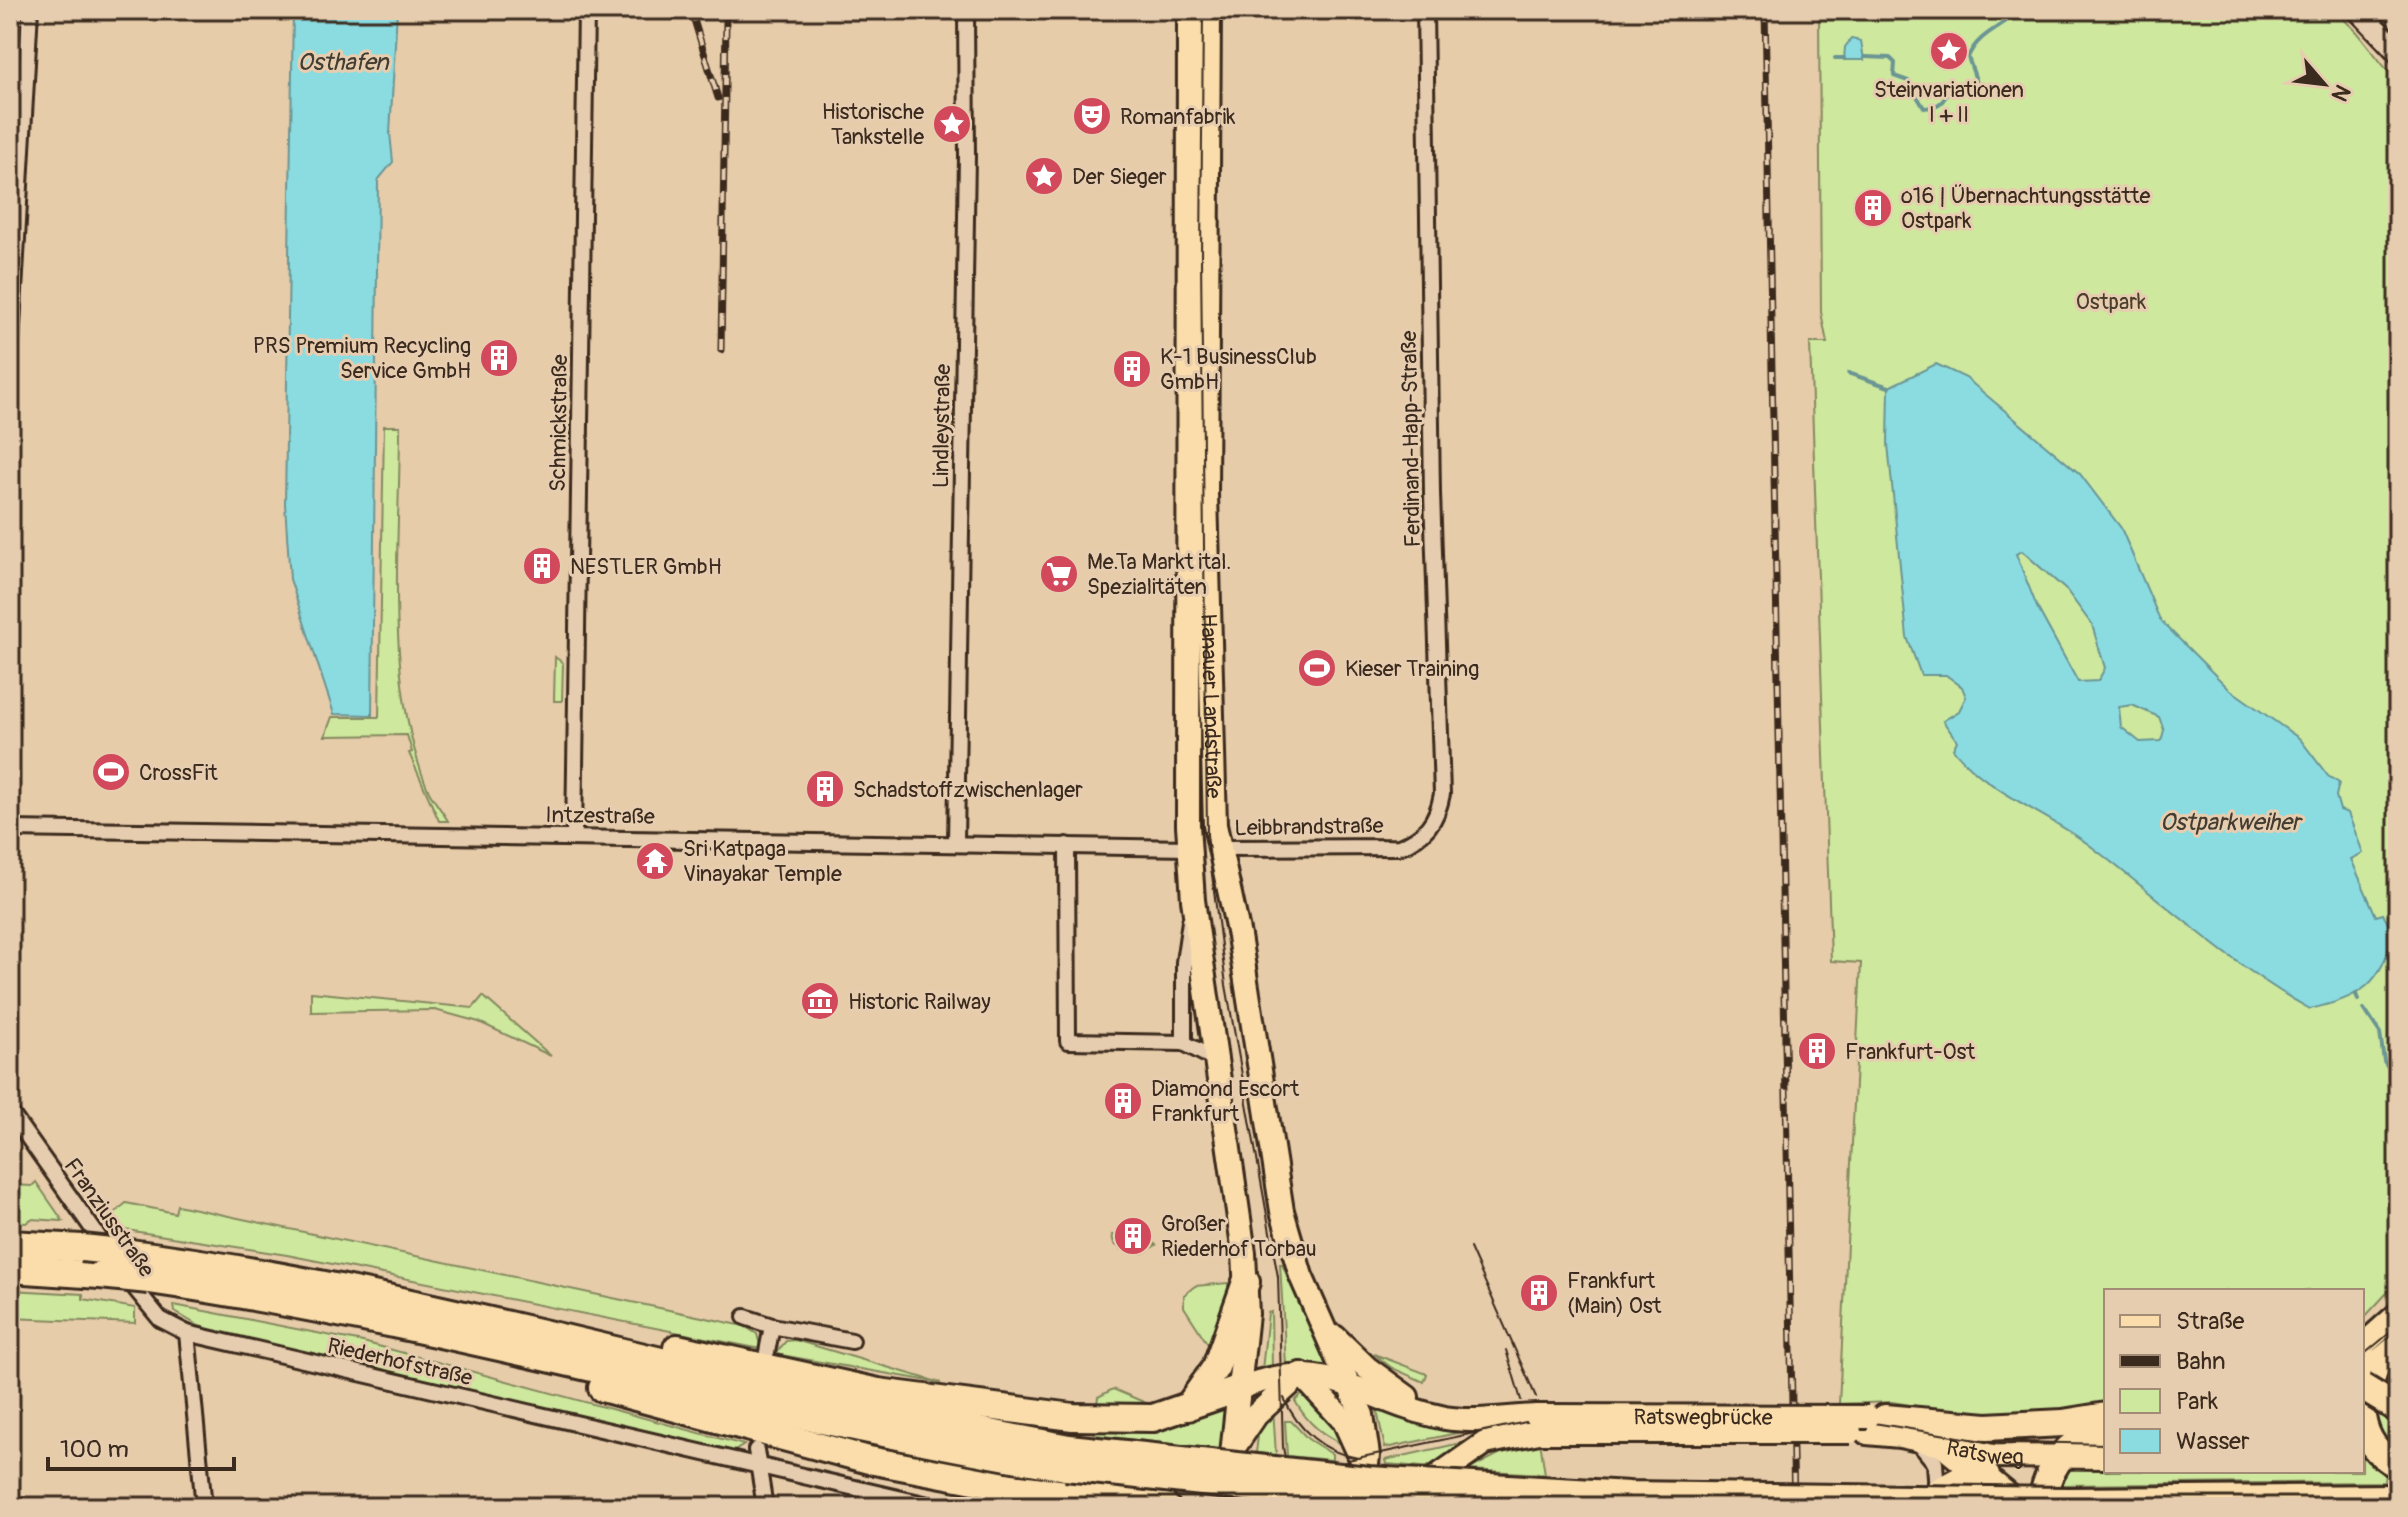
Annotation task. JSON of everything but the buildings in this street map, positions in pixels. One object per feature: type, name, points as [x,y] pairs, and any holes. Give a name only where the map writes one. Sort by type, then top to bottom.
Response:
[{"type":"highway","points":[[10,1244],[130,1253],[282,1276],[544,1333],[1067,1457],[1300,1492],[1504,1507]]},
{"type":"highway","points":[[10,1269],[149,1280],[290,1303],[906,1439],[1067,1457],[1614,1495],[2068,1501],[2398,1498]]},
{"type":"highway","points":[[1186,1409],[1216,1367],[1246,1282]]},
{"type":"highway","points":[[544,1333],[637,1341],[878,1392],[959,1405],[1110,1419],[1153,1418],[1238,1389]]},
{"type":"highway","points":[[434,1335],[618,1392],[832,1452],[1011,1487],[1145,1507]]},
{"type":"highway","points":[[2364,1388],[2367,1361]]},
{"type":"highway","points":[[2364,1388],[2398,1409]]},
{"type":"highway","points":[[1873,1423],[1987,1427],[2063,1423],[2103,1436]]},
{"type":"highway","points":[[2364,1424],[2369,1441],[2398,1465]]},
{"type":"highway","points":[[2042,1507],[2045,1487],[2061,1458],[2079,1441],[2103,1436]]},
{"type":"highway","points":[[1947,1447],[2020,1507]]},
{"type":"highway","points":[[1933,1499],[1962,1479],[1986,1476]]},
{"type":"highway","points":[[1109,1501],[1166,1507]]},
{"type":"main road","name":"Hanauer Landstraße","points":[[1189,10],[1189,848],[1193,900],[1246,1282],[1246,1335],[1232,1458],[1242,1507]]},
{"type":"main road","name":"Hanauer Landstraße","points":[[1209,10],[1206,494],[1215,825],[1239,936],[1282,1211],[1301,1276],[1350,1384],[1366,1435],[1363,1507]]},
{"type":"main road","points":[[1189,848],[1220,848]]},
{"type":"main road","points":[[2367,1361],[2398,1314]]},
{"type":"main road","points":[[1321,1321],[1367,1368],[1436,1416]]},
{"type":"main road","points":[[2367,1361],[2398,1345]]},
{"type":"main road","points":[[1261,1507],[1232,1458],[1256,1415],[1301,1374]]},
{"type":"main road","points":[[1301,1374],[1344,1421],[1355,1442],[1366,1479],[1345,1507]]},
{"type":"main road","points":[[1238,1389],[1268,1378],[1301,1374],[1350,1384],[1436,1416],[1538,1424]]},
{"type":"main road","name":"Ratswegbrücke","points":[[1538,1424],[1873,1423]]},
{"type":"main road","name":"Ratsweg","points":[[1873,1423],[1914,1439],[1993,1456],[2061,1458]]},
{"type":"main road","points":[[1396,1507],[1457,1459],[1485,1443],[1538,1424]]},
{"type":"main road","points":[[1417,1507],[1457,1459]]},
{"type":"street","points":[[10,361],[30,10]]},
{"type":"street","name":"Schmickstraße","points":[[574,837],[586,10]]},
{"type":"street","name":"Lindleystraße","points":[[956,842],[967,156],[966,10]]},
{"type":"street","name":"Ferdinand-Happ-Straße","points":[[1399,847],[1429,828],[1439,810],[1442,794],[1432,493],[1425,10]]},
{"type":"street","points":[[2358,10],[2398,52]]},
{"type":"street","name":"Intzestraße","points":[[10,829],[1189,848]]},
{"type":"street","points":[[1067,845],[1068,1041],[1184,1043],[1216,1060]]},
{"type":"street","name":"Leibbrandstraße","points":[[1220,848],[1399,847]]},
{"type":"street","points":[[1184,1043],[1184,962],[1193,900]]},
{"type":"street","name":"Franziusstraße","points":[[10,1112],[145,1304],[160,1319],[187,1333]]},
{"type":"street","points":[[745,1317],[772,1326],[852,1341]]},
{"type":"street","points":[[767,1352],[772,1326]]},
{"type":"street","points":[[187,1333],[204,1507]]},
{"type":"street","name":"Riederhofstraße","points":[[187,1333],[937,1507]]},
{"type":"street","points":[[1914,1439],[1935,1463],[1933,1499]]},
{"type":"street","points":[[756,1450],[765,1507]]},
{"type":"green space","name":"Ostpark","points":[[1819,10],[2334,10],[2357,32],[2398,84],[2398,1281],[2364,1318],[2364,1289],[2104,1289],[2104,1403],[1988,1418],[1892,1402],[1839,1404],[1861,963],[1831,961],[1810,343],[1827,343],[1821,312]]},
{"type":"green space","points":[[384,426],[400,426],[397,612],[405,706],[429,792],[448,821],[439,821],[409,753],[412,752],[407,735],[325,736],[332,717],[379,717]]},
{"type":"green space","points":[[555,657],[563,663],[562,701],[554,701]]},
{"type":"green space","points":[[311,992],[473,1008],[483,996],[551,1056],[479,1022],[435,1010],[311,1012]]},
{"type":"green space","points":[[36,1182],[63,1221],[31,1219],[26,1223],[10,1222],[10,1185],[32,1186]]},
{"type":"green space","points":[[126,1203],[175,1213],[177,1205],[744,1326],[757,1334],[761,1349],[287,1255],[107,1227],[103,1223]]},
{"type":"green space","points":[[1112,1235],[1147,1239],[1156,1245],[1143,1253],[1125,1251],[1114,1244]]},
{"type":"green space","points":[[1282,1264],[1327,1366],[1286,1365]]},
{"type":"green space","points":[[1228,1283],[1228,1295],[1211,1349],[1184,1307],[1184,1295],[1195,1286]]},
{"type":"green space","points":[[10,1290],[83,1294],[83,1299],[135,1308],[135,1323],[10,1318]]},
{"type":"green space","points":[[174,1305],[363,1342],[744,1445],[733,1452],[225,1334],[199,1326],[175,1312]]},
{"type":"green space","points":[[1271,1312],[1272,1368],[1262,1370],[1268,1313]]},
{"type":"green space","points":[[795,1340],[941,1383],[775,1354],[786,1341]]},
{"type":"green space","points":[[1374,1354],[1427,1374],[1424,1382],[1392,1368]]},
{"type":"green space","points":[[1113,1389],[1158,1408],[1096,1410],[1098,1397]]},
{"type":"green space","points":[[1302,1394],[1339,1427],[1347,1446],[1311,1423],[1295,1401]]},
{"type":"green space","points":[[1227,1402],[1223,1450],[1094,1435],[1094,1426]]},
{"type":"green space","points":[[1376,1406],[1466,1429],[1467,1431],[1385,1448]]},
{"type":"green space","points":[[1273,1408],[1276,1455],[1256,1453],[1259,1427]]},
{"type":"green space","points":[[2383,1409],[2398,1422],[2398,1454],[2384,1444],[2372,1415]]},
{"type":"green space","points":[[1285,1421],[1291,1421],[1308,1439],[1332,1454],[1332,1460],[1287,1456]]},
{"type":"green space","points":[[1470,1441],[1434,1468],[1386,1464],[1385,1460]]},
{"type":"green space","points":[[1540,1441],[1545,1474],[1468,1470],[1518,1444]]},
{"type":"green space","points":[[2364,1447],[2385,1470],[2384,1482],[2054,1485],[2064,1463],[2104,1463],[2104,1473],[2364,1473]]},
{"type":"water","name":"Osthafen","points":[[293,10],[397,10],[390,133],[393,162],[378,180],[372,715],[334,714],[290,579],[285,504]]},
{"type":"water","points":[[1851,39],[1861,41],[1864,60],[1844,60],[1845,47]]},
{"type":"water","name":"Ostparkweiher","points":[[1936,364],[1966,378],[2080,474],[2121,528],[2160,620],[2228,688],[2300,739],[2328,776],[2339,783],[2336,796],[2340,810],[2348,813],[2363,853],[2351,859],[2376,916],[2383,914],[2393,933],[2383,965],[2366,986],[2343,999],[2310,1009],[2224,952],[2071,832],[1999,790],[1953,749],[1957,741],[1943,721],[1959,711],[1966,697],[1962,687],[1946,675],[1921,675],[1907,637],[1888,444],[1889,387]],"holes":[[[2022,551],[2067,591],[2092,625],[2105,668],[2098,681],[2078,682],[2037,607],[2016,554]],[[2132,705],[2159,717],[2164,730],[2161,741],[2140,742],[2121,727],[2119,707]]]},
{"type":"waterway","points":[[1865,57],[1890,58],[1895,63],[1894,76],[1908,81],[1924,108],[1938,105],[1951,86],[1973,87],[1977,83],[1968,57],[1984,36],[2019,10]]},
{"type":"waterway","points":[[1835,58],[1844,58]]},
{"type":"waterway","points":[[1848,373],[1889,387]]},
{"type":"waterway","points":[[2356,994],[2358,1000]]},
{"type":"waterway","points":[[2364,1009],[2380,1033],[2384,1061],[2398,1081]]},
{"type":"tram line","points":[[1203,10],[1201,258],[1207,835],[1226,985],[1278,1277],[1283,1447],[1294,1507]]},
{"type":"tram line","points":[[1470,1248],[1536,1397]]},
{"type":"tram line","points":[[2364,1354],[2398,1326]]},
{"type":"tram line","points":[[1506,1350],[1521,1400]]},
{"type":"tram line","points":[[1284,1398],[1296,1420],[1313,1438],[1334,1451],[1358,1458]]},
{"type":"tram line","points":[[1303,1507],[1319,1479],[1348,1460],[1526,1422],[1868,1422],[1983,1441],[2104,1444]]},
{"type":"railway","points":[[691,10],[718,98]]},
{"type":"railway","points":[[1765,10],[1794,1507]]},
{"type":"railway","points":[[721,350],[726,20]]},
{"type":"place","name":"Steinvariationen I + II","points":[[1949,51]]},
{"type":"place","name":"Romanfabrik","points":[[1092,116]]},
{"type":"place","name":"Historische Tankstelle","points":[[952,124]]},
{"type":"place","name":"Der Sieger","points":[[1044,176]]},
{"type":"place","name":"o16 | Übernachtungsstätte Ostpark","points":[[1873,208]]},
{"type":"place","name":"PRS Premium Recycling Service GmbH","points":[[499,358]]},
{"type":"place","name":"K-1 BusinessClub GmbH","points":[[1132,369]]},
{"type":"place","name":"NESTLER GmbH","points":[[542,566]]},
{"type":"place","name":"Me.Ta Markt ital. Spezialitäten","points":[[1059,574]]},
{"type":"place","name":"Kieser Training","points":[[1317,668]]},
{"type":"place","name":"CrossFit","points":[[111,772]]},
{"type":"place","name":"Schadstoffzwischenlager","points":[[825,789]]},
{"type":"place","name":"Sri Katpaga Vinayakar Temple","points":[[655,861]]},
{"type":"place","name":"Historic Railway","points":[[820,1001]]},
{"type":"place","name":"Frankfurt-Ost","points":[[1817,1051]]},
{"type":"place","name":"Diamond Escort Frankfurt","points":[[1123,1101]]},
{"type":"place","name":"Großer Riederhof Torbau","points":[[1133,1236]]},
{"type":"place","name":"Frankfurt (Main) Ost","points":[[1539,1293]]}]
